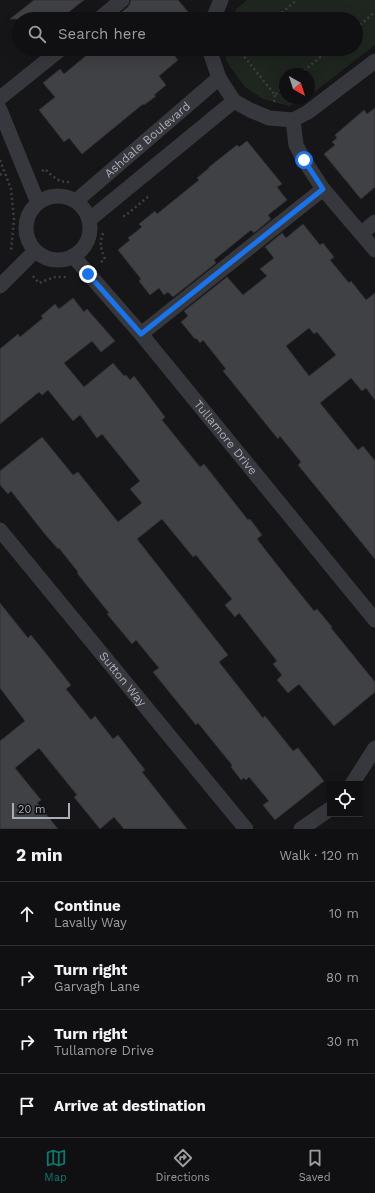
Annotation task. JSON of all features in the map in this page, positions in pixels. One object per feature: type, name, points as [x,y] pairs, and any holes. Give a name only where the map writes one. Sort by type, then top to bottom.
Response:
[{"type":"street","points":[[107,12],[122,0]]},
{"type":"street","points":[[216,12],[221,0]]},
{"type":"street","points":[[0,98],[52,56]]},
{"type":"street","points":[[211,56],[219,78],[234,101],[269,118],[293,120],[308,112],[375,61]]},
{"type":"street","name":"Ashdale Boulevard","points":[[76,201],[219,78]]},
{"type":"street","name":"Ashdale Boulevard","points":[[89,220],[234,101]]},
{"type":"street","points":[[0,110],[38,203]]},
{"type":"street","points":[[293,120],[296,145],[304,160],[323,189],[375,250]]},
{"type":"street","points":[[141,334],[323,189]]},
{"type":"street","points":[[47,197],[69,197],[76,201],[84,209],[89,220],[90,231],[87,242],[80,251],[73,256],[62,259],[51,259],[35,251],[29,242],[26,231],[27,220],[31,210],[38,203],[47,197]]},
{"type":"street","points":[[362,233],[375,222]]},
{"type":"street","points":[[0,286],[35,251]]},
{"type":"street","name":"Tullamore Drive","points":[[73,256],[141,334],[375,620]]},
{"type":"street","name":"Sutton Way","points":[[0,530],[246,829]]},
{"type":"street","points":[[354,781],[375,748]]},
{"type":"street","points":[[301,829],[327,811]]},
{"type":"path","points":[[282,12],[297,0]]},
{"type":"path","points":[[363,22],[375,12]]},
{"type":"path","points":[[242,56],[275,95],[279,91]]},
{"type":"path","points":[[307,68],[322,56]]},
{"type":"path","points":[[0,160],[11,189],[44,169],[55,179],[65,182],[72,182]]},
{"type":"path","points":[[0,175],[4,172]]},
{"type":"shaded area","points":[[247,0],[375,0],[375,45],[363,54],[363,12],[235,12],[236,9]]},
{"type":"shaded area","points":[[226,56],[361,56],[315,91],[315,68],[279,68],[279,103],[263,99],[245,87],[226,61]]},
{"type":"shaded area","points":[[282,104],[293,104],[289,106]]},
{"type":"building","points":[[34,0],[84,0],[69,12],[19,12]]},
{"type":"building","points":[[131,0],[178,0],[188,12],[122,12],[128,7]]},
{"type":"building","points":[[86,56],[175,56],[178,60],[159,76],[166,85],[154,95],[156,96],[144,105],[143,104],[82,154],[69,138],[64,142],[39,110],[55,97],[43,83],[60,69],[64,74]]},
{"type":"building","points":[[375,108],[375,187],[361,199],[324,154],[335,145],[332,142],[337,138],[335,135],[364,110],[367,114]]},
{"type":"building","points":[[247,141],[282,184],[277,187],[287,200],[268,215],[271,219],[254,233],[251,230],[214,260],[216,263],[173,297],[168,292],[164,295],[159,288],[150,295],[139,281],[141,279],[118,250],[130,240],[128,238],[142,227],[139,224],[155,211],[157,214],[199,180],[197,178],[209,167],[237,145],[239,147]]},
{"type":"building","points":[[303,224],[320,245],[323,243],[334,257],[330,260],[349,283],[351,281],[366,300],[375,293],[375,400],[366,388],[362,391],[351,378],[320,403],[358,450],[363,446],[375,461],[375,559],[298,465],[301,462],[280,436],[278,439],[223,371],[226,369],[203,340],[200,343],[196,338],[195,339],[181,322],[188,316],[184,311],[227,277],[243,295],[267,276],[260,269],[274,258],[265,247],[282,233],[286,238]],"holes":[[[309,328],[314,334],[317,332],[336,355],[309,376],[286,346]]]},
{"type":"building","points":[[73,298],[84,312],[87,309],[115,341],[101,352],[92,341],[64,363],[84,387],[113,363],[124,376],[126,375],[130,380],[134,376],[165,417],[162,420],[200,467],[204,464],[248,520],[250,519],[262,535],[257,539],[314,611],[317,609],[375,682],[375,692],[334,726],[299,684],[288,693],[277,680],[282,675],[273,664],[277,661],[239,613],[235,617],[225,605],[232,599],[196,555],[193,557],[162,519],[137,539],[228,655],[219,662],[263,718],[265,716],[293,751],[298,748],[324,781],[275,820],[263,805],[269,801],[249,777],[246,780],[244,778],[241,780],[231,767],[232,765],[198,723],[196,725],[153,672],[159,668],[136,640],[132,644],[107,614],[109,613],[59,548],[58,549],[44,533],[11,491],[8,494],[0,485],[0,471],[42,437],[73,475],[78,472],[118,522],[142,503],[130,489],[140,481],[102,434],[97,438],[80,415],[73,421],[48,390],[42,395],[39,392],[0,424],[0,349],[18,334],[20,337],[43,318],[41,316],[55,304],[59,309]]},
{"type":"building","points":[[0,603],[28,638],[31,635],[71,685],[66,689],[91,720],[95,716],[113,739],[118,735],[145,770],[142,772],[187,829],[124,829],[114,817],[100,829],[74,797],[77,795],[39,748],[15,768],[41,800],[37,803],[58,829],[0,829],[0,741],[25,721],[0,688]]},
{"type":"route","points":[[88,274],[141,334],[323,189],[304,160]]}]
